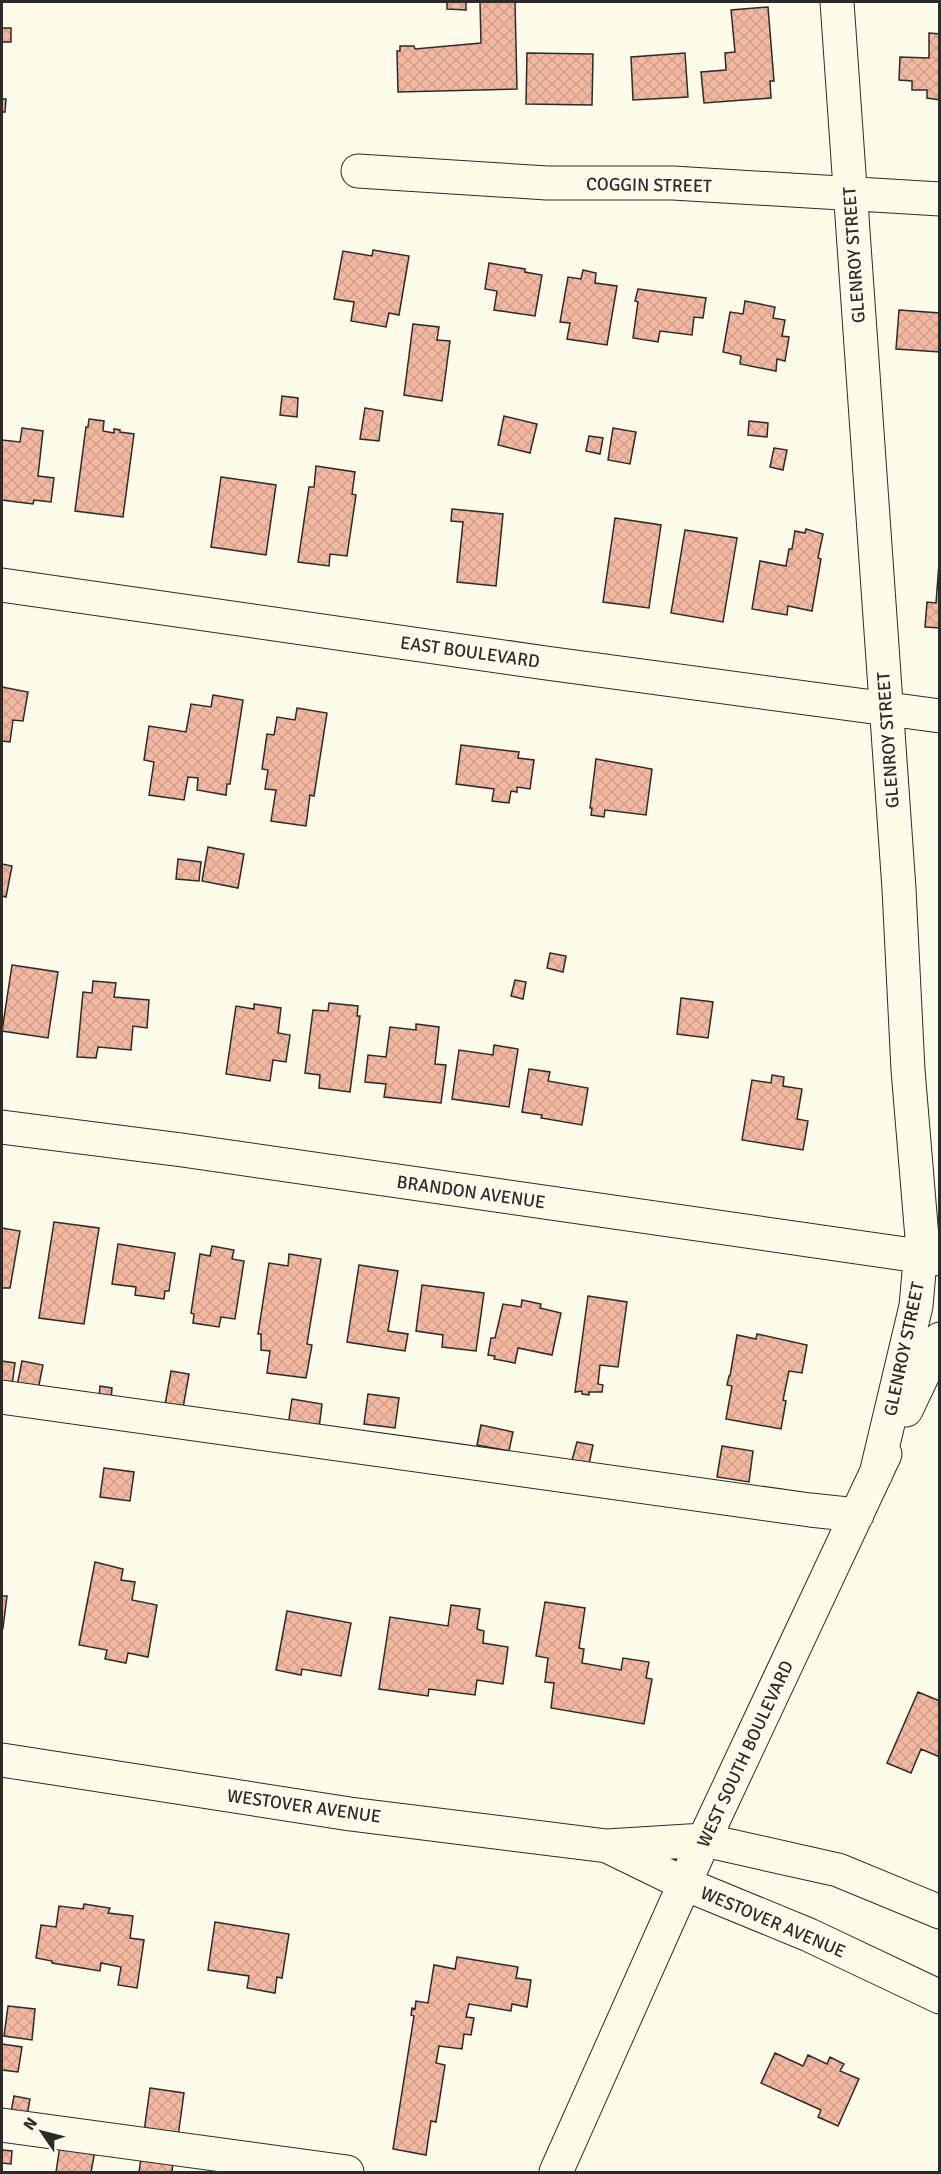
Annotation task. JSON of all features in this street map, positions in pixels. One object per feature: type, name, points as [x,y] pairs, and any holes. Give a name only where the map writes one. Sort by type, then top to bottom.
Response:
[{"type":"street","name":"GLENROY STREET","points":[[837,2],[886,709],[930,1258],[916,1306],[876,1474]]},
{"type":"street","name":"COGGIN STREET","points":[[358,171],[547,183],[674,183],[939,199]]},
{"type":"street","name":"EAST BOULEVARD","points":[[2,585],[939,716]]},
{"type":"street","name":"BRANDON AVENUE","points":[[2,1126],[930,1258]]},
{"type":"street","name":"WEST SOUTH BOULEVARD","points":[[556,2172],[704,1840],[939,1339]]},
{"type":"street","points":[[2,1397],[857,1515]]},
{"type":"street","name":"WESTOVER AVENUE","points":[[2,1760],[350,1814],[607,1846],[704,1840],[838,1870],[939,1912]]},
{"type":"street","name":"WESTOVER AVENUE","points":[[607,1846],[685,1884],[809,1935],[939,1997]]},
{"type":"street","points":[[2,2125],[347,2172]]},
{"type":"building","points":[[447,2],[466,2],[466,10],[447,9]]},
{"type":"building","points":[[480,2],[515,2],[517,89],[398,92],[397,51],[400,51],[400,46],[414,46],[415,49],[481,43]]},
{"type":"building","points":[[768,7],[774,81],[770,81],[771,98],[704,103],[701,72],[726,70],[725,53],[735,52],[731,10]]},
{"type":"building","points":[[2,28],[11,28],[11,42],[2,42]]},
{"type":"building","points":[[929,33],[940,34],[940,100],[927,98],[927,90],[912,90],[912,81],[899,80],[900,57],[929,58]]},
{"type":"building","points":[[527,53],[593,54],[592,105],[526,104]]},
{"type":"building","points":[[685,53],[688,97],[633,100],[631,57]]},
{"type":"building","points":[[2,99],[6,99],[5,112],[2,112]]},
{"type":"building","points":[[373,250],[409,256],[399,315],[389,313],[386,327],[351,321],[354,302],[334,299],[343,251],[372,256]]},
{"type":"building","points":[[489,263],[525,269],[525,272],[542,275],[535,316],[494,310],[497,291],[485,289]]},
{"type":"building","points":[[583,270],[596,273],[595,283],[617,286],[607,345],[567,339],[570,323],[560,322],[568,277],[581,279]]},
{"type":"building","points":[[638,289],[706,298],[703,318],[694,317],[692,335],[660,331],[658,342],[633,338]]},
{"type":"building","points":[[745,301],[775,307],[773,318],[785,320],[782,336],[789,337],[785,361],[777,359],[776,371],[740,364],[741,356],[723,352],[730,312],[743,314]]},
{"type":"building","points":[[899,310],[940,313],[940,352],[896,349]]},
{"type":"building","points":[[413,324],[439,327],[437,340],[450,341],[442,401],[404,395]]},
{"type":"building","points":[[282,396],[298,398],[297,417],[280,415]]},
{"type":"building","points":[[365,408],[383,411],[379,441],[360,439]]},
{"type":"building","points":[[504,416],[537,424],[530,453],[498,445]]},
{"type":"building","points":[[89,419],[104,421],[103,431],[114,433],[114,429],[134,434],[123,517],[75,511]]},
{"type":"building","points":[[749,421],[768,423],[767,437],[748,435]]},
{"type":"building","points":[[22,428],[43,431],[38,476],[54,478],[51,502],[34,500],[33,504],[2,500],[2,440],[20,442]]},
{"type":"building","points":[[613,428],[636,432],[630,464],[608,460]]},
{"type":"building","points":[[589,436],[603,438],[600,454],[586,451]]},
{"type":"building","points":[[774,448],[787,450],[783,470],[770,467]]},
{"type":"building","points":[[316,466],[355,472],[352,494],[356,495],[347,556],[330,554],[329,566],[298,562],[309,487],[314,487]]},
{"type":"building","points":[[221,477],[276,485],[266,555],[211,547]]},
{"type":"building","points":[[452,509],[503,514],[496,586],[457,582],[463,522],[451,521]]},
{"type":"building","points":[[615,518],[661,525],[649,608],[603,602]]},
{"type":"building","points":[[806,529],[823,534],[812,611],[788,606],[787,615],[752,609],[760,561],[786,566],[795,531],[805,533]]},
{"type":"building","points":[[685,530],[737,538],[723,622],[671,613]]},
{"type":"building","points":[[940,550],[940,628],[925,627],[927,602],[936,603]]},
{"type":"building","points":[[2,687],[28,692],[23,721],[13,720],[10,742],[2,741]]},
{"type":"building","points":[[213,695],[243,700],[230,784],[227,784],[226,795],[197,790],[198,778],[188,777],[184,800],[149,795],[154,762],[144,760],[149,726],[186,732],[191,704],[211,707]]},
{"type":"building","points":[[297,708],[327,713],[314,796],[310,795],[306,826],[271,821],[276,790],[265,789],[268,770],[262,769],[267,734],[274,735],[277,717],[295,720]]},
{"type":"building","points":[[461,745],[519,752],[518,758],[534,760],[530,789],[517,787],[517,792],[511,791],[509,803],[492,801],[494,789],[456,784]]},
{"type":"building","points":[[596,759],[652,769],[646,815],[605,810],[604,817],[591,815]]},
{"type":"building","points":[[208,847],[244,854],[238,888],[202,881]]},
{"type":"building","points":[[178,859],[201,862],[199,881],[176,879]]},
{"type":"building","points":[[2,864],[12,866],[6,897],[2,896]]},
{"type":"building","points":[[550,953],[566,956],[563,972],[547,968]]},
{"type":"building","points":[[12,965],[58,972],[48,1038],[2,1031]]},
{"type":"building","points":[[515,980],[526,982],[523,999],[511,996]]},
{"type":"building","points":[[93,981],[116,983],[114,997],[149,1000],[147,1028],[133,1026],[131,1050],[98,1047],[96,1058],[77,1057],[83,992],[92,993]]},
{"type":"building","points":[[681,998],[713,1002],[708,1038],[677,1034]]},
{"type":"building","points":[[329,1003],[358,1006],[357,1016],[360,1016],[350,1092],[319,1088],[320,1075],[305,1073],[313,1010],[328,1011]]},
{"type":"building","points":[[254,1004],[281,1008],[278,1033],[290,1035],[286,1062],[273,1060],[270,1081],[226,1074],[236,1006],[254,1009]]},
{"type":"building","points":[[416,1024],[439,1027],[435,1064],[446,1065],[441,1103],[384,1097],[386,1084],[365,1082],[368,1055],[386,1057],[390,1027],[416,1030]]},
{"type":"building","points":[[494,1045],[518,1049],[509,1107],[452,1099],[459,1050],[493,1055]]},
{"type":"building","points":[[529,1069],[550,1072],[548,1081],[588,1088],[582,1125],[541,1118],[542,1115],[522,1112]]},
{"type":"building","points":[[772,1075],[784,1077],[783,1086],[802,1089],[797,1119],[808,1121],[803,1150],[742,1140],[752,1080],[771,1083]]},
{"type":"building","points":[[54,1222],[99,1228],[84,1324],[39,1318]]},
{"type":"building","points":[[2,1228],[20,1231],[10,1288],[2,1288]]},
{"type":"building","points":[[118,1244],[175,1253],[169,1291],[165,1291],[164,1299],[135,1295],[136,1287],[112,1284]]},
{"type":"building","points":[[212,1246],[234,1250],[232,1259],[244,1261],[235,1319],[221,1317],[219,1327],[193,1323],[194,1314],[191,1313],[200,1254],[210,1256]]},
{"type":"building","points":[[289,1254],[321,1259],[307,1344],[312,1345],[306,1378],[267,1373],[270,1351],[261,1350],[261,1334],[258,1334],[269,1263],[288,1266]]},
{"type":"building","points":[[359,1265],[398,1271],[388,1331],[408,1334],[405,1351],[347,1342]]},
{"type":"building","points":[[422,1285],[484,1293],[476,1351],[442,1347],[443,1335],[416,1331]]},
{"type":"building","points":[[588,1296],[627,1302],[618,1367],[600,1365],[598,1384],[603,1385],[602,1392],[589,1392],[589,1395],[582,1394],[582,1391],[575,1392]]},
{"type":"building","points":[[522,1300],[541,1304],[540,1308],[561,1313],[552,1355],[518,1348],[515,1363],[494,1359],[495,1356],[488,1355],[491,1338],[495,1338],[503,1304],[521,1307]]},
{"type":"building","points":[[757,1334],[807,1345],[802,1373],[789,1371],[783,1400],[786,1401],[781,1429],[726,1419],[732,1386],[727,1385],[737,1335],[756,1339]]},
{"type":"building","points":[[2,1361],[15,1363],[11,1393],[2,1392]]},
{"type":"building","points":[[22,1361],[43,1365],[37,1395],[16,1391]]},
{"type":"building","points":[[171,1371],[189,1374],[183,1408],[165,1405]]},
{"type":"building","points":[[100,1386],[112,1388],[111,1400],[99,1398]]},
{"type":"building","points":[[368,1394],[399,1398],[395,1428],[364,1424]]},
{"type":"building","points":[[292,1399],[322,1404],[318,1436],[287,1432]]},
{"type":"building","points":[[481,1425],[513,1432],[509,1451],[477,1445]]},
{"type":"building","points":[[577,1442],[593,1445],[589,1464],[572,1460]]},
{"type":"building","points":[[722,1446],[753,1451],[749,1482],[717,1477]]},
{"type":"building","points":[[104,1468],[134,1472],[130,1501],[100,1497]]},
{"type":"building","points":[[95,1562],[123,1569],[121,1580],[135,1582],[132,1600],[157,1605],[148,1657],[128,1653],[126,1663],[105,1659],[107,1650],[79,1645]]},
{"type":"building","points":[[2,1596],[7,1596],[3,1628],[2,1627]]},
{"type":"building","points":[[545,1602],[585,1608],[579,1648],[584,1649],[582,1663],[621,1670],[623,1658],[649,1662],[646,1678],[652,1679],[644,1724],[551,1708],[554,1683],[545,1682],[548,1658],[536,1656]]},
{"type":"building","points":[[451,1605],[480,1609],[477,1629],[484,1631],[483,1643],[508,1647],[503,1684],[477,1680],[475,1695],[429,1689],[428,1696],[379,1689],[390,1617],[448,1626]]},
{"type":"building","points":[[287,1611],[351,1623],[341,1676],[302,1669],[301,1675],[276,1670]]},
{"type":"building","points":[[918,1692],[940,1701],[940,1757],[921,1749],[911,1773],[887,1763]]},
{"type":"building","points":[[84,1904],[110,1908],[108,1913],[133,1916],[130,1938],[144,1940],[137,1988],[118,1985],[121,1967],[101,1963],[100,1971],[36,1958],[41,1925],[56,1927],[59,1906],[83,1909]]},
{"type":"building","points":[[215,1922],[289,1934],[282,1978],[277,1977],[275,1993],[247,1988],[249,1976],[208,1970]]},
{"type":"building","points":[[457,1957],[518,1967],[516,1978],[531,1980],[527,2007],[512,2004],[511,2011],[469,2004],[466,2017],[474,2018],[471,2035],[464,2034],[462,2049],[439,2046],[436,2063],[445,2065],[436,2122],[431,2121],[426,2155],[393,2149],[414,2016],[411,2015],[412,2008],[415,2009],[416,2001],[428,2003],[434,1965],[455,1969]]},
{"type":"building","points":[[8,2006],[35,2009],[32,2040],[4,2036]]},
{"type":"building","points":[[2,2044],[22,2047],[18,2072],[2,2070]]},
{"type":"building","points":[[775,2053],[803,2066],[808,2055],[827,2064],[830,2057],[844,2064],[840,2071],[859,2079],[838,2126],[818,2117],[821,2110],[761,2083]]},
{"type":"building","points":[[150,2088],[184,2093],[177,2144],[143,2139]]},
{"type":"building","points":[[14,2096],[30,2099],[26,2121],[10,2118]]},
{"type":"building","points":[[60,2146],[95,2151],[91,2172],[56,2172]]},
{"type":"building","points":[[2,2150],[12,2151],[11,2164],[2,2163]]},
{"type":"building","points":[[141,2158],[173,2162],[172,2172],[139,2172]]}]
